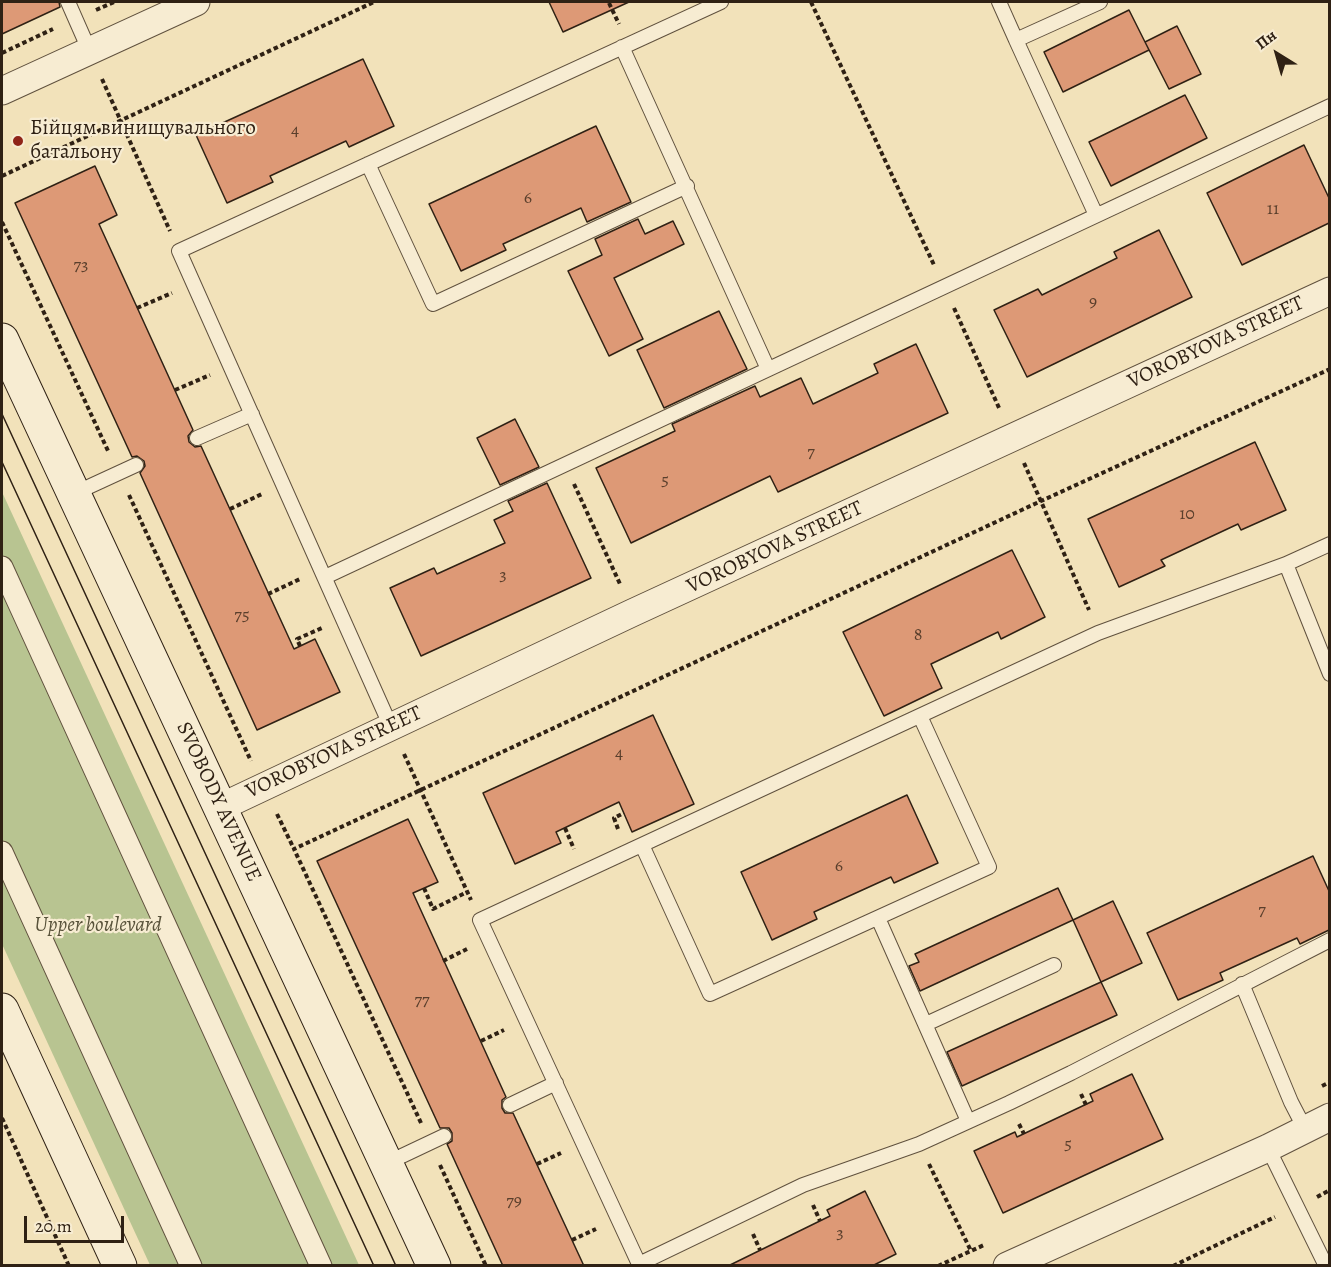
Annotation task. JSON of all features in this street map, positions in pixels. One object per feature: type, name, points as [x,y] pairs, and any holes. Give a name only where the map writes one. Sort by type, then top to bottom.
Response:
[{"type":"main road","name":"SVOBODY AVENUE","points":[[2,340],[434,1266]]},
{"type":"main road","points":[[2,1010],[120,1266]]},
{"type":"street","points":[[2,91],[196,2]]},
{"type":"street","name":"VOROBYOVA STREET","points":[[221,807],[632,613],[1329,291]]},
{"type":"street","points":[[2,567],[321,1266]]},
{"type":"street","points":[[2,852],[191,1266]]},
{"type":"street","points":[[1007,1266],[1268,1148],[1329,1117]]},
{"type":"lane","points":[[68,2],[90,52]]},
{"type":"lane","points":[[391,726],[179,251],[721,2]]},
{"type":"lane","points":[[999,2],[1096,215]]},
{"type":"lane","points":[[1017,40],[1100,2]]},
{"type":"lane","points":[[622,47],[768,369]]},
{"type":"lane","points":[[323,573],[565,465],[1329,106]]},
{"type":"lane","points":[[368,164],[433,304],[687,186]]},
{"type":"lane","points":[[197,438],[252,414]]},
{"type":"lane","points":[[73,494],[136,465]]},
{"type":"lane","points":[[1329,544],[1286,564],[1098,633],[480,920],[639,1265],[803,1185],[920,1144],[1071,1073],[1329,940]]},
{"type":"lane","points":[[1286,564],[1329,674]]},
{"type":"lane","points":[[642,844],[710,994],[989,867],[920,716]]},
{"type":"lane","points":[[878,918],[968,1121]]},
{"type":"lane","points":[[926,1024],[1054,965]]},
{"type":"lane","points":[[1242,984],[1291,1102],[1305,1129]]},
{"type":"lane","points":[[510,1105],[556,1083]]},
{"type":"lane","points":[[387,1163],[444,1136]]},
{"type":"lane","points":[[1268,1148],[1326,1266]]},
{"type":"path","points":[[2,176],[374,2]]},
{"type":"path","points":[[811,2],[1013,438],[1098,633]]},
{"type":"path","points":[[90,52],[179,251]]},
{"type":"path","points":[[137,308],[194,284]]},
{"type":"path","points":[[175,390],[230,366]]},
{"type":"path","points":[[486,1266],[294,849],[1329,369]]},
{"type":"path","points":[[565,465],[632,613]]},
{"type":"path","points":[[230,509],[283,484]]},
{"type":"path","points":[[268,594],[323,573]]},
{"type":"path","points":[[300,646],[297,639],[343,619]]},
{"type":"path","points":[[391,726],[480,920]]},
{"type":"path","points":[[424,888],[434,909],[467,892]]},
{"type":"path","points":[[2,1119],[69,1266]]},
{"type":"path","points":[[920,1144],[971,1251]]},
{"type":"path","points":[[1173,1266],[1329,1190]]},
{"type":"green space","name":"Upper boulevard","points":[[2,492],[359,1265],[150,1265],[2,944]]},
{"type":"building","points":[[2,2],[59,2],[60,7],[2,34]]},
{"type":"building","points":[[549,2],[629,2],[563,32]]},
{"type":"building","points":[[1129,10],[1149,50],[1063,92],[1044,52]]},
{"type":"building","points":[[1177,26],[1201,74],[1169,89],[1145,42]]},
{"type":"building","points":[[363,59],[394,126],[349,147],[346,141],[270,176],[273,182],[227,203],[196,135]]},
{"type":"building","points":[[1185,95],[1207,138],[1111,186],[1089,142]]},
{"type":"building","points":[[596,126],[631,202],[587,222],[581,208],[503,244],[506,250],[461,271],[429,204]]},
{"type":"building","points":[[1304,145],[1329,198],[1329,223],[1242,265],[1207,193]]},
{"type":"building","points":[[95,166],[117,215],[99,224],[193,430],[188,436],[189,442],[195,447],[201,446],[294,649],[315,639],[340,692],[257,730],[140,473],[145,466],[144,461],[137,456],[132,457],[15,203]]},
{"type":"building","points":[[638,219],[645,234],[673,221],[684,244],[614,278],[643,339],[609,356],[568,271],[602,255],[595,239]]},
{"type":"building","points":[[1159,230],[1192,297],[1027,377],[994,310],[1038,289],[1042,295],[1117,258],[1114,252]]},
{"type":"building","points":[[719,311],[747,369],[664,408],[637,350]]},
{"type":"building","points":[[916,344],[948,413],[778,492],[770,476],[631,543],[596,468],[675,431],[672,424],[755,386],[760,397],[801,378],[813,404],[878,373],[874,364]]},
{"type":"building","points":[[515,419],[539,467],[500,485],[477,438]]},
{"type":"building","points":[[1255,442],[1286,510],[1241,530],[1238,524],[1161,560],[1165,566],[1119,587],[1088,519]]},
{"type":"building","points":[[547,483],[591,578],[421,656],[390,588],[434,568],[437,574],[505,543],[494,520],[513,511],[508,501]]},
{"type":"building","points":[[1012,550],[1045,617],[1001,639],[998,632],[931,664],[942,688],[884,716],[843,632]]},
{"type":"building","points":[[653,715],[694,804],[632,832],[619,802],[556,832],[561,843],[515,864],[483,793]]},
{"type":"building","points":[[907,795],[938,863],[894,883],[891,877],[814,912],[817,919],[772,940],[741,872]]},
{"type":"building","points":[[408,819],[438,882],[413,893],[506,1097],[502,1100],[502,1108],[505,1113],[513,1113],[584,1266],[503,1266],[447,1144],[452,1141],[452,1133],[449,1128],[440,1128],[317,861]]},
{"type":"building","points":[[1313,856],[1329,891],[1329,930],[1300,944],[1297,938],[1220,973],[1223,980],[1178,1000],[1147,933]]},
{"type":"building","points":[[1058,888],[1073,920],[920,991],[909,966],[919,962],[915,954]]},
{"type":"building","points":[[1113,901],[1142,963],[1101,982],[1073,920]]},
{"type":"building","points":[[1101,982],[1117,1015],[962,1086],[947,1052]]},
{"type":"building","points":[[1132,1074],[1163,1139],[1003,1213],[974,1151],[1015,1132],[1017,1137],[1093,1101],[1090,1094]]},
{"type":"building","points":[[865,1191],[896,1254],[872,1266],[728,1266],[830,1216],[827,1210]]},
{"type":"tram line","points":[[2,414],[396,1266]]},
{"type":"tram line","points":[[2,462],[374,1266]]},
{"type":"place","name":"Бійцям винищувального батальону","points":[[18,141]]}]
